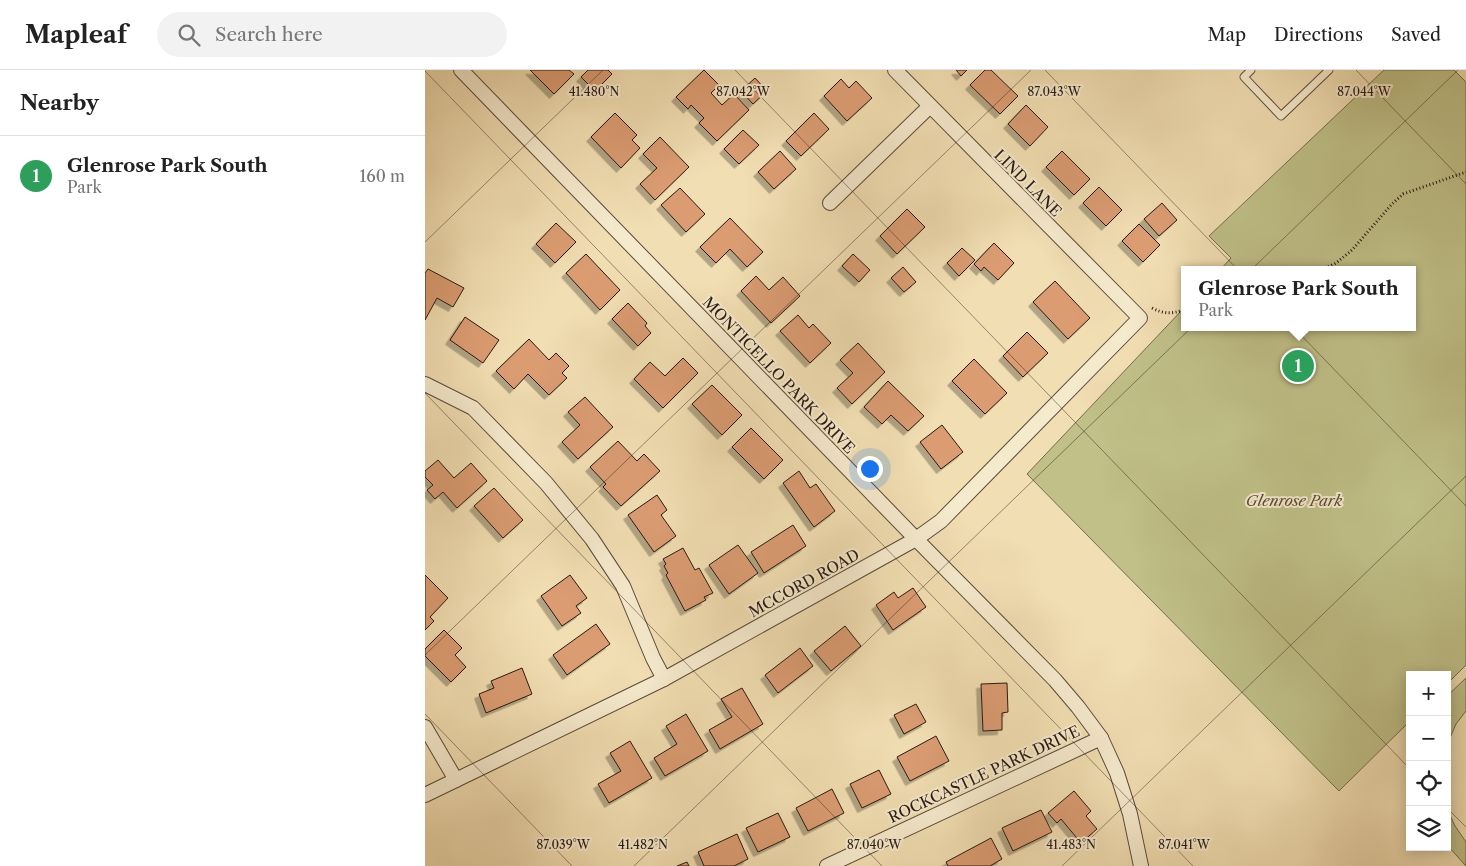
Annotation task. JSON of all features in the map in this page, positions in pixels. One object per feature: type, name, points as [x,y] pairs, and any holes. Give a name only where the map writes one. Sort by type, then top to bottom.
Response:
[{"type":"street","name":"MONTICELLO PARK DRIVE","points":[[461,70],[1055,680],[1101,738],[1120,781],[1130,814],[1141,866]]},
{"type":"street","name":"LIND LANE","points":[[895,70],[1140,318]]},
{"type":"street","points":[[830,203],[930,106]]},
{"type":"street","name":"MCCORD ROAD","points":[[425,795],[663,679],[916,539],[941,521],[1140,318]]},
{"type":"street","points":[[425,384],[473,408],[546,483],[592,539],[623,586],[663,679]]},
{"type":"street","points":[[425,727],[456,780]]},
{"type":"street","name":"ROCKCASTLE PARK DRIVE","points":[[827,866],[1101,738]]},
{"type":"lane","points":[[1251,70],[1244,77],[1281,116],[1329,70]]},
{"type":"path","points":[[1330,266],[1352,250],[1403,194],[1466,172]]},
{"type":"path","points":[[1150,307],[1161,313],[1171,314],[1181,311]]},
{"type":"green space","name":"Glenrose Park","points":[[1384,70],[1454,70],[1466,82],[1466,665],[1451,680],[1451,671],[1406,671],[1406,725],[1339,791],[1027,474],[1181,311],[1181,331],[1416,331],[1416,266],[1224,266],[1231,258],[1209,236]]},
{"type":"green space","points":[[1466,678],[1466,711],[1456,724],[1451,736],[1451,716],[1451,692]]},
{"type":"green space","points":[[1451,818],[1466,842],[1466,866],[1451,849]]},
{"type":"building","points":[[530,70],[569,70],[574,74],[554,94]]},
{"type":"building","points":[[588,70],[608,70],[612,74],[595,91],[581,77]]},
{"type":"building","points":[[704,70],[719,85],[711,93],[722,105],[734,94],[749,110],[717,141],[699,123],[704,118],[691,105],[688,109],[676,97]]},
{"type":"building","points":[[956,70],[967,70],[961,76]]},
{"type":"building","points":[[985,70],[991,70],[1018,96],[1000,114],[970,85]]},
{"type":"building","points":[[755,78],[767,91],[753,104],[741,91]]},
{"type":"building","points":[[841,79],[849,88],[856,81],[872,98],[847,121],[824,96]]},
{"type":"building","points":[[1026,105],[1048,127],[1030,146],[1008,124]]},
{"type":"building","points":[[615,113],[637,135],[632,140],[640,148],[621,168],[591,137]]},
{"type":"building","points":[[814,113],[829,129],[801,156],[786,141]]},
{"type":"building","points":[[743,130],[759,145],[739,164],[724,149]]},
{"type":"building","points":[[660,137],[689,167],[655,200],[640,184],[657,168],[643,154]]},
{"type":"building","points":[[780,151],[796,169],[774,189],[758,172]]},
{"type":"building","points":[[1062,151],[1090,179],[1074,195],[1046,167]]},
{"type":"building","points":[[1099,187],[1122,210],[1106,226],[1083,203]]},
{"type":"building","points":[[680,188],[705,214],[686,232],[661,205]]},
{"type":"building","points":[[1162,203],[1177,220],[1159,236],[1144,219]]},
{"type":"building","points":[[907,209],[925,227],[897,254],[880,236]]},
{"type":"building","points":[[730,218],[763,252],[747,267],[730,249],[716,263],[700,247]]},
{"type":"building","points":[[556,223],[576,242],[555,263],[536,244]]},
{"type":"building","points":[[1139,224],[1160,245],[1143,262],[1122,241]]},
{"type":"building","points":[[994,243],[1014,263],[998,280],[984,267],[981,271],[974,264]]},
{"type":"building","points":[[962,248],[975,260],[959,276],[947,263]]},
{"type":"building","points":[[586,254],[620,290],[600,310],[566,273]]},
{"type":"building","points":[[853,254],[870,270],[859,282],[842,266]]},
{"type":"building","points":[[903,267],[916,282],[904,292],[891,278]]},
{"type":"building","points":[[428,269],[464,288],[453,307],[437,298],[425,320],[425,273]]},
{"type":"building","points":[[756,276],[769,290],[783,277],[800,296],[771,323],[741,291]]},
{"type":"building","points":[[1055,281],[1090,318],[1068,339],[1033,302]]},
{"type":"building","points":[[628,303],[647,323],[645,326],[651,333],[638,346],[612,319]]},
{"type":"building","points":[[798,315],[809,328],[813,324],[831,343],[810,363],[780,331]]},
{"type":"building","points":[[465,317],[499,340],[483,363],[450,340]]},
{"type":"building","points":[[1027,332],[1048,353],[1023,377],[1003,356]]},
{"type":"building","points":[[529,339],[549,360],[556,353],[569,366],[562,373],[567,378],[549,395],[528,374],[514,389],[496,371]]},
{"type":"building","points":[[858,343],[885,372],[852,404],[837,388],[853,373],[840,360]]},
{"type":"building","points":[[683,358],[698,373],[663,408],[634,379],[650,362],[665,376]]},
{"type":"building","points":[[974,359],[1007,393],[985,414],[952,381]]},
{"type":"building","points":[[888,381],[924,416],[908,431],[891,415],[882,424],[864,407]]},
{"type":"building","points":[[712,385],[742,415],[722,435],[692,404]]},
{"type":"building","points":[[585,397],[613,427],[578,459],[562,442],[580,425],[568,412]]},
{"type":"building","points":[[942,425],[963,452],[941,469],[920,442]]},
{"type":"building","points":[[751,428],[783,460],[764,479],[732,447]]},
{"type":"building","points":[[618,441],[637,461],[644,454],[660,471],[621,506],[603,487],[606,484],[590,467]]},
{"type":"building","points":[[438,460],[454,478],[471,463],[487,481],[457,508],[443,492],[435,499],[427,490],[433,485],[425,477],[425,471]]},
{"type":"building","points":[[799,471],[810,488],[816,484],[835,511],[814,527],[783,483]]},
{"type":"building","points":[[494,488],[523,520],[503,538],[474,506]]},
{"type":"building","points":[[657,495],[667,510],[661,515],[676,536],[654,552],[628,515]]},
{"type":"building","points":[[793,525],[806,546],[764,573],[751,552]]},
{"type":"building","points":[[738,545],[758,573],[729,594],[709,565]]},
{"type":"building","points":[[683,548],[695,570],[699,568],[713,593],[704,597],[706,600],[685,611],[666,575],[668,573],[663,559]]},
{"type":"building","points":[[425,575],[448,598],[430,617],[434,621],[425,630]]},
{"type":"building","points":[[570,575],[587,598],[576,606],[581,613],[562,626],[541,596]]},
{"type":"building","points":[[913,588],[926,607],[893,630],[876,605],[894,592],[898,598]]},
{"type":"building","points":[[596,624],[610,644],[567,675],[553,655]]},
{"type":"building","points":[[845,626],[861,646],[831,671],[814,651]]},
{"type":"building","points":[[444,630],[462,648],[455,655],[466,667],[451,682],[425,656],[425,649]]},
{"type":"building","points":[[800,648],[813,666],[778,693],[765,675]]},
{"type":"building","points":[[522,668],[532,694],[486,713],[479,694],[494,688],[491,681]]},
{"type":"building","points":[[1007,683],[1008,712],[1002,713],[1002,730],[983,731],[981,684]]},
{"type":"building","points":[[742,688],[763,724],[720,749],[709,730],[732,717],[721,699]]},
{"type":"building","points":[[916,704],[926,722],[904,734],[894,715]]},
{"type":"building","points":[[686,714],[708,751],[665,776],[654,758],[677,744],[666,726]]},
{"type":"building","points":[[936,736],[949,761],[910,781],[897,757]]},
{"type":"building","points":[[630,741],[652,778],[609,803],[598,784],[621,771],[610,753]]},
{"type":"building","points":[[879,770],[891,794],[862,808],[850,784]]},
{"type":"building","points":[[832,789],[844,813],[808,831],[796,808]]},
{"type":"building","points":[[1074,791],[1091,811],[1086,816],[1097,829],[1081,843],[1061,819],[1057,823],[1048,813]]},
{"type":"building","points":[[1041,810],[1052,832],[1013,851],[1002,828]]},
{"type":"building","points":[[778,813],[790,837],[758,852],[746,828]]},
{"type":"building","points":[[737,834],[748,859],[734,866],[704,866],[698,852]]},
{"type":"building","points":[[991,838],[1002,859],[990,866],[948,866],[946,862]]},
{"type":"building","points":[[687,862],[689,866],[677,866]]},
{"type":"place","name":"Glenrose Park South","points":[[1298,366]]}]
